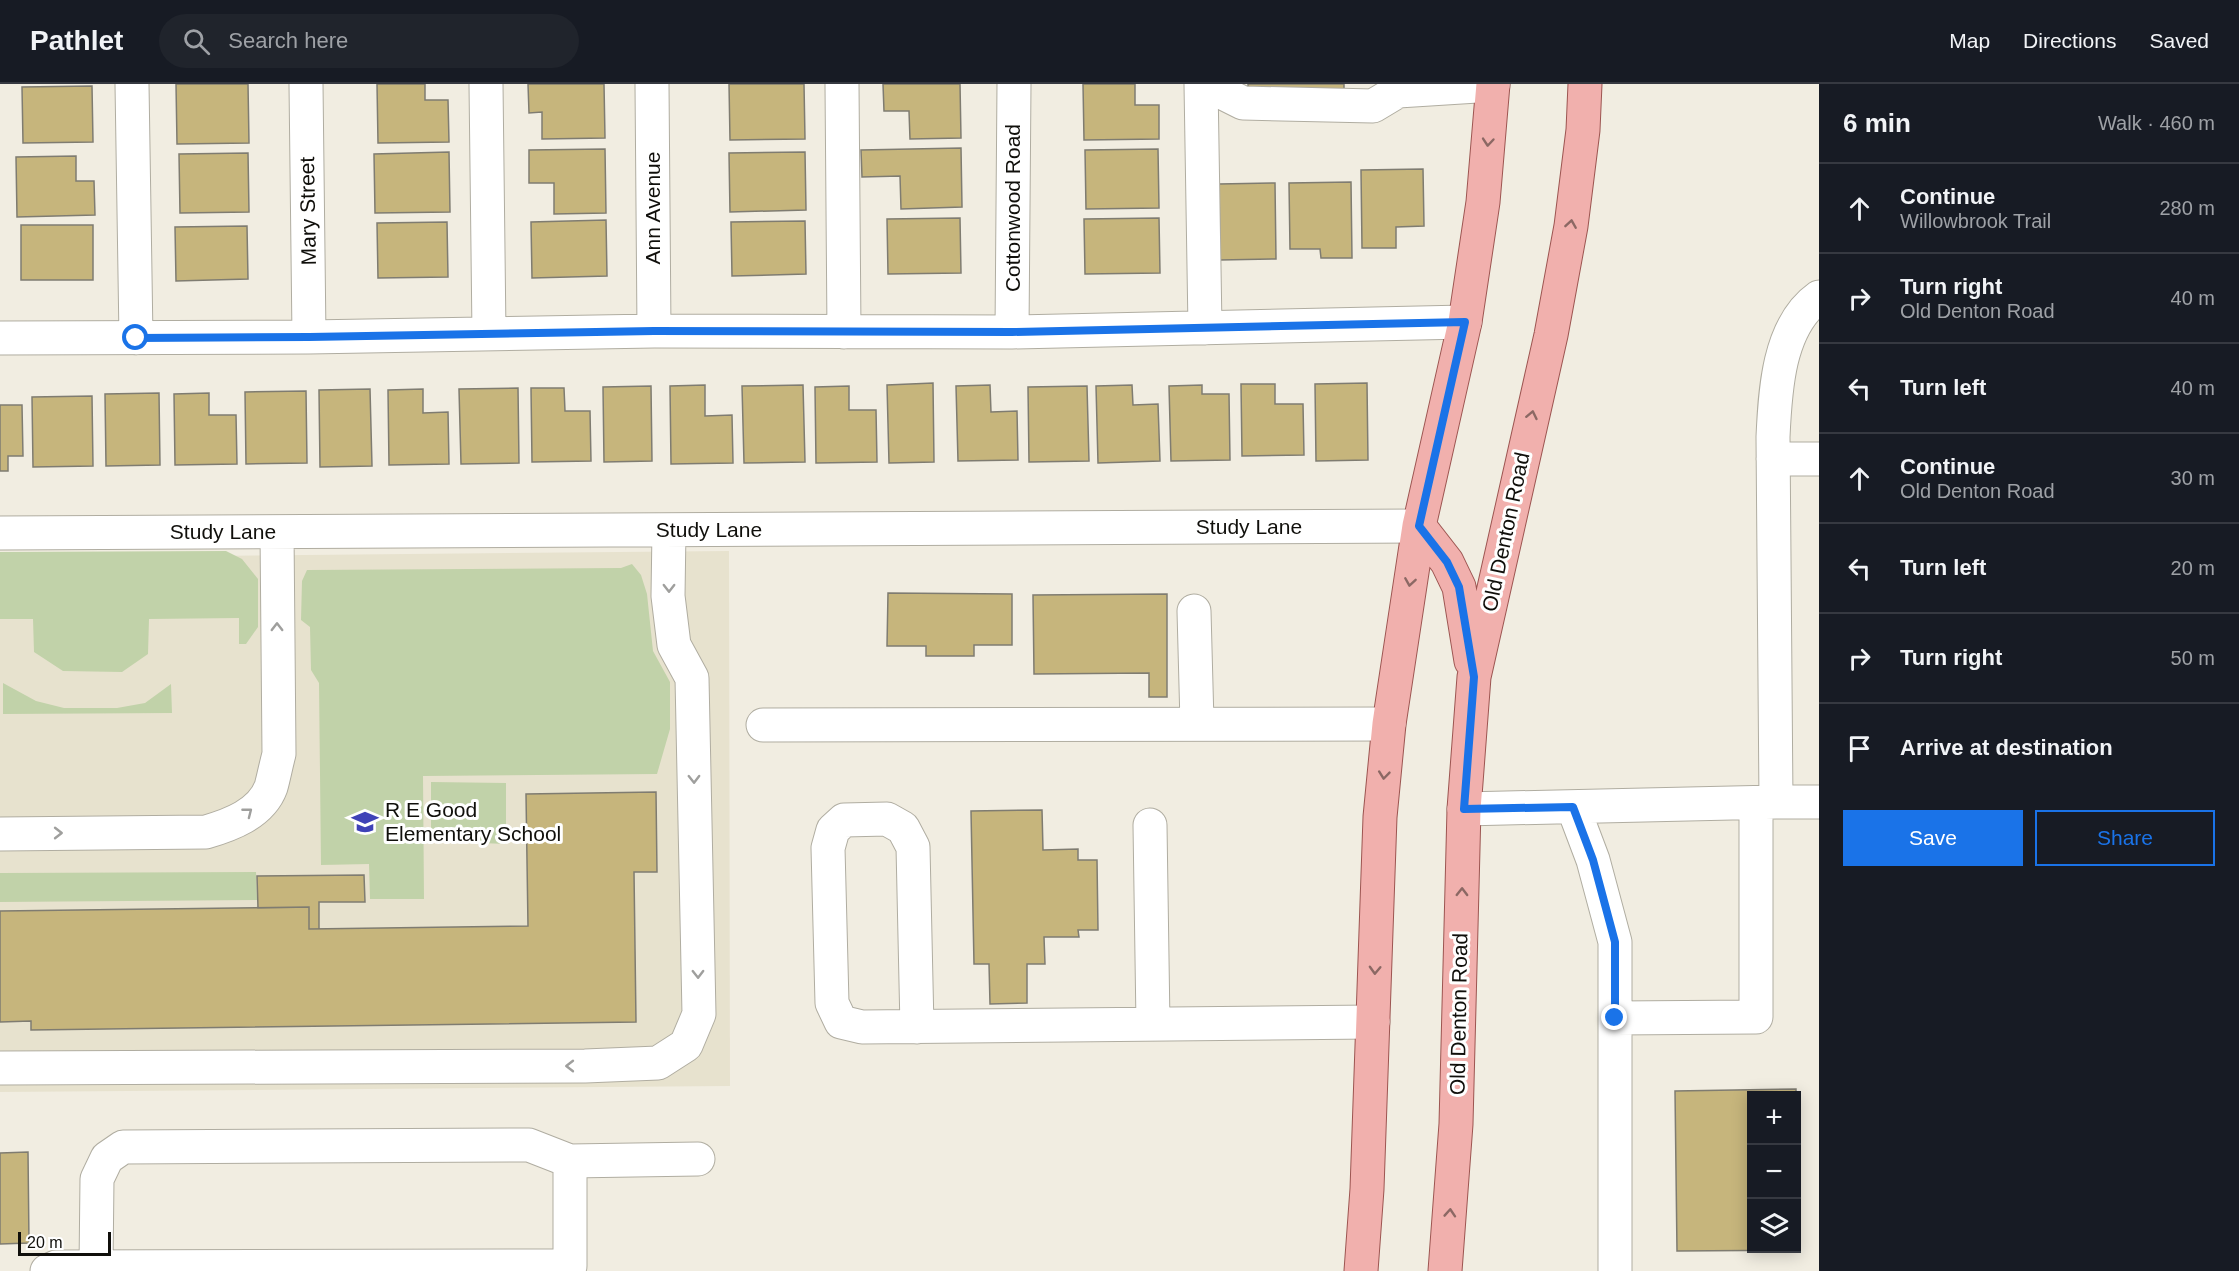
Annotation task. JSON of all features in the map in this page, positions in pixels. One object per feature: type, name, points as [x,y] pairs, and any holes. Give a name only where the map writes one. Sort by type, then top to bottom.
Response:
[{"type":"main road","name":"Old Denton Road","points":[[1445,1271],[1456,1124],[1464,809],[1474,677],[1551,335],[1567,248],[1583,130],[1585,84]]},
{"type":"main road","points":[[1361,1271],[1367,1189],[1380,817],[1389,724],[1419,526],[1465,322],[1483,202],[1493,85]]},
{"type":"main road","points":[[1419,526],[1447,562],[1459,587],[1474,677]]},
{"type":"street","points":[[132,84],[136,338]]},
{"type":"street","name":"Mary Street","points":[[306,84],[309,337]]},
{"type":"street","points":[[486,84],[489,334]]},
{"type":"street","name":"Ann Avenue","points":[[652,84],[654,331]]},
{"type":"street","points":[[842,84],[844,332]]},
{"type":"street","name":"Cottonwood Road","points":[[1012,332],[1014,84]]},
{"type":"street","points":[[1200,84],[1205,328]]},
{"type":"street","points":[[1225,84],[1227,95],[1243,103],[1373,106],[1396,87],[1493,85]]},
{"type":"street","points":[[1615,1018],[1756,1017],[1766,803],[1776,387],[1786,342],[1810,304],[1819,297]]},
{"type":"street","points":[[0,338],[309,337],[654,331],[1012,332],[1465,322]]},
{"type":"street","points":[[1773,459],[1819,459]]},
{"type":"street","name":"Study Lane","points":[[0,533],[1419,526]]},
{"type":"street","points":[[0,1068],[585,1066],[658,1063],[686,1045],[699,1014],[692,678],[674,645],[668,596],[669,530]]},
{"type":"street","points":[[0,834],[206,832],[231,825],[253,810],[270,789],[279,754],[277,531]]},
{"type":"street","points":[[1194,611],[1197,723]]},
{"type":"street","points":[[764,725],[1389,724]]},
{"type":"street","points":[[1464,809],[1819,802]]},
{"type":"street","points":[[1573,807],[1593,860],[1615,942],[1616,1271]]},
{"type":"street","points":[[917,1027],[914,848],[903,828],[887,819],[844,820],[833,830],[828,848],[832,1003],[842,1022],[862,1028],[1373,1022]]},
{"type":"street","points":[[1149,825],[1153,1024]]},
{"type":"street","points":[[96,1267],[97,1179],[108,1158],[123,1147],[529,1145],[570,1161],[698,1159]]},
{"type":"street","points":[[46,1271],[56,1267],[570,1266],[570,1161]]},
{"type":"shaded area","name":"R E Good Elementary School","points":[[729,551],[730,1086],[0,1092],[0,558]]},
{"type":"green space","points":[[226,551],[242,559],[258,579],[258,627],[246,644],[239,644],[239,618],[149,619],[148,654],[122,672],[63,671],[34,652],[33,619],[0,619],[0,552]]},
{"type":"green space","points":[[632,564],[641,575],[647,594],[653,651],[670,682],[670,729],[657,774],[423,776],[424,899],[370,899],[369,864],[321,865],[319,683],[311,670],[310,627],[301,620],[302,581],[307,570],[621,568]]},
{"type":"green space","points":[[3,683],[36,701],[64,708],[117,708],[145,703],[171,684],[172,713],[3,714]]},
{"type":"green space","points":[[431,782],[506,783],[506,844],[431,841]]},
{"type":"green space","points":[[256,872],[257,900],[0,902],[0,873]]},
{"type":"building","points":[[176,84],[248,84],[249,143],[177,144]]},
{"type":"building","points":[[377,84],[425,84],[425,100],[448,100],[449,142],[378,143]]},
{"type":"building","points":[[528,84],[604,84],[605,138],[542,139],[542,112],[529,113]]},
{"type":"building","points":[[729,84],[804,84],[805,139],[730,140]]},
{"type":"building","points":[[883,84],[960,84],[961,138],[910,139],[909,111],[884,111]]},
{"type":"building","points":[[1083,84],[1135,84],[1135,105],[1159,105],[1159,139],[1084,140]]},
{"type":"building","points":[[1248,84],[1344,84],[1344,90],[1248,92]]},
{"type":"building","points":[[92,86],[93,142],[23,143],[22,87]]},
{"type":"building","points":[[961,148],[962,207],[901,209],[900,176],[862,177],[861,150]]},
{"type":"building","points":[[605,149],[606,213],[554,214],[554,183],[529,183],[529,150]]},
{"type":"building","points":[[1158,149],[1159,208],[1086,209],[1085,150]]},
{"type":"building","points":[[449,152],[450,212],[375,213],[374,154]]},
{"type":"building","points":[[805,152],[806,210],[730,212],[729,153]]},
{"type":"building","points":[[248,153],[249,212],[180,213],[179,154]]},
{"type":"building","points":[[76,156],[76,181],[94,181],[95,215],[17,217],[16,157]]},
{"type":"building","points":[[1423,169],[1424,226],[1396,227],[1396,248],[1362,248],[1361,170]]},
{"type":"building","points":[[1351,182],[1352,258],[1321,258],[1320,249],[1290,249],[1289,183]]},
{"type":"building","points":[[1275,183],[1276,259],[1220,260],[1219,184]]},
{"type":"building","points":[[960,218],[961,273],[888,274],[887,219]]},
{"type":"building","points":[[1159,218],[1160,273],[1085,274],[1084,219]]},
{"type":"building","points":[[606,220],[607,276],[532,278],[531,222]]},
{"type":"building","points":[[805,221],[806,274],[732,276],[731,222]]},
{"type":"building","points":[[447,222],[448,277],[378,278],[377,223]]},
{"type":"building","points":[[21,225],[93,225],[93,280],[21,280]]},
{"type":"building","points":[[247,226],[248,279],[176,281],[175,227]]},
{"type":"building","points":[[933,383],[934,462],[889,463],[887,385]]},
{"type":"building","points":[[1367,383],[1368,460],[1316,461],[1315,384]]},
{"type":"building","points":[[1241,384],[1275,384],[1275,404],[1303,404],[1304,455],[1242,456]]},
{"type":"building","points":[[705,385],[705,416],[732,415],[733,463],[671,464],[670,386]]},
{"type":"building","points":[[803,385],[805,462],[744,463],[742,386]]},
{"type":"building","points":[[990,385],[991,412],[1017,411],[1018,460],[958,461],[956,386]]},
{"type":"building","points":[[1132,385],[1133,405],[1158,404],[1160,461],[1098,463],[1096,386]]},
{"type":"building","points":[[1202,385],[1202,394],[1229,394],[1230,460],[1171,461],[1169,386]]},
{"type":"building","points":[[651,386],[652,461],[604,462],[603,387]]},
{"type":"building","points":[[849,386],[849,410],[876,410],[877,462],[816,463],[815,387]]},
{"type":"building","points":[[1087,386],[1089,461],[1029,462],[1028,387]]},
{"type":"building","points":[[518,388],[519,463],[461,464],[459,389]]},
{"type":"building","points":[[531,388],[564,388],[565,411],[590,411],[591,461],[532,462]]},
{"type":"building","points":[[370,389],[372,466],[320,467],[319,390]]},
{"type":"building","points":[[423,389],[423,413],[448,412],[449,464],[389,465],[388,390]]},
{"type":"building","points":[[306,391],[307,463],[246,464],[245,392]]},
{"type":"building","points":[[159,393],[160,465],[106,466],[105,394]]},
{"type":"building","points":[[209,393],[209,415],[236,415],[237,464],[175,465],[174,394]]},
{"type":"building","points":[[92,396],[93,466],[33,467],[32,397]]},
{"type":"building","points":[[0,405],[22,405],[23,456],[8,456],[8,471],[0,471]]},
{"type":"building","points":[[888,593],[1012,594],[1012,645],[974,645],[974,656],[926,656],[926,646],[887,646]]},
{"type":"building","points":[[1167,594],[1167,697],[1149,697],[1149,673],[1034,674],[1033,595]]},
{"type":"building","points":[[656,792],[657,872],[634,872],[636,1022],[31,1030],[31,1021],[0,1022],[0,911],[309,907],[309,929],[528,926],[526,794]]},
{"type":"building","points":[[1042,810],[1043,850],[1078,849],[1078,860],[1097,860],[1098,930],[1078,930],[1079,937],[1044,937],[1045,964],[1027,964],[1027,1003],[990,1004],[989,964],[974,964],[971,811]]},
{"type":"building","points":[[364,875],[365,902],[319,902],[319,929],[309,929],[309,907],[258,908],[257,876]]},
{"type":"building","points":[[1796,1089],[1796,1091],[1747,1091],[1747,1250],[1677,1251],[1675,1091]]},
{"type":"building","points":[[28,1152],[29,1243],[0,1244],[0,1153]]},
{"type":"place","name":"R E Good Elementary School","points":[[365,822]]},
{"type":"route","points":[[136,338],[654,331],[1012,332],[1465,322],[1419,526],[1447,562],[1459,587],[1474,677],[1464,809],[1573,807],[1593,860],[1615,942],[1615,1018]]}]
